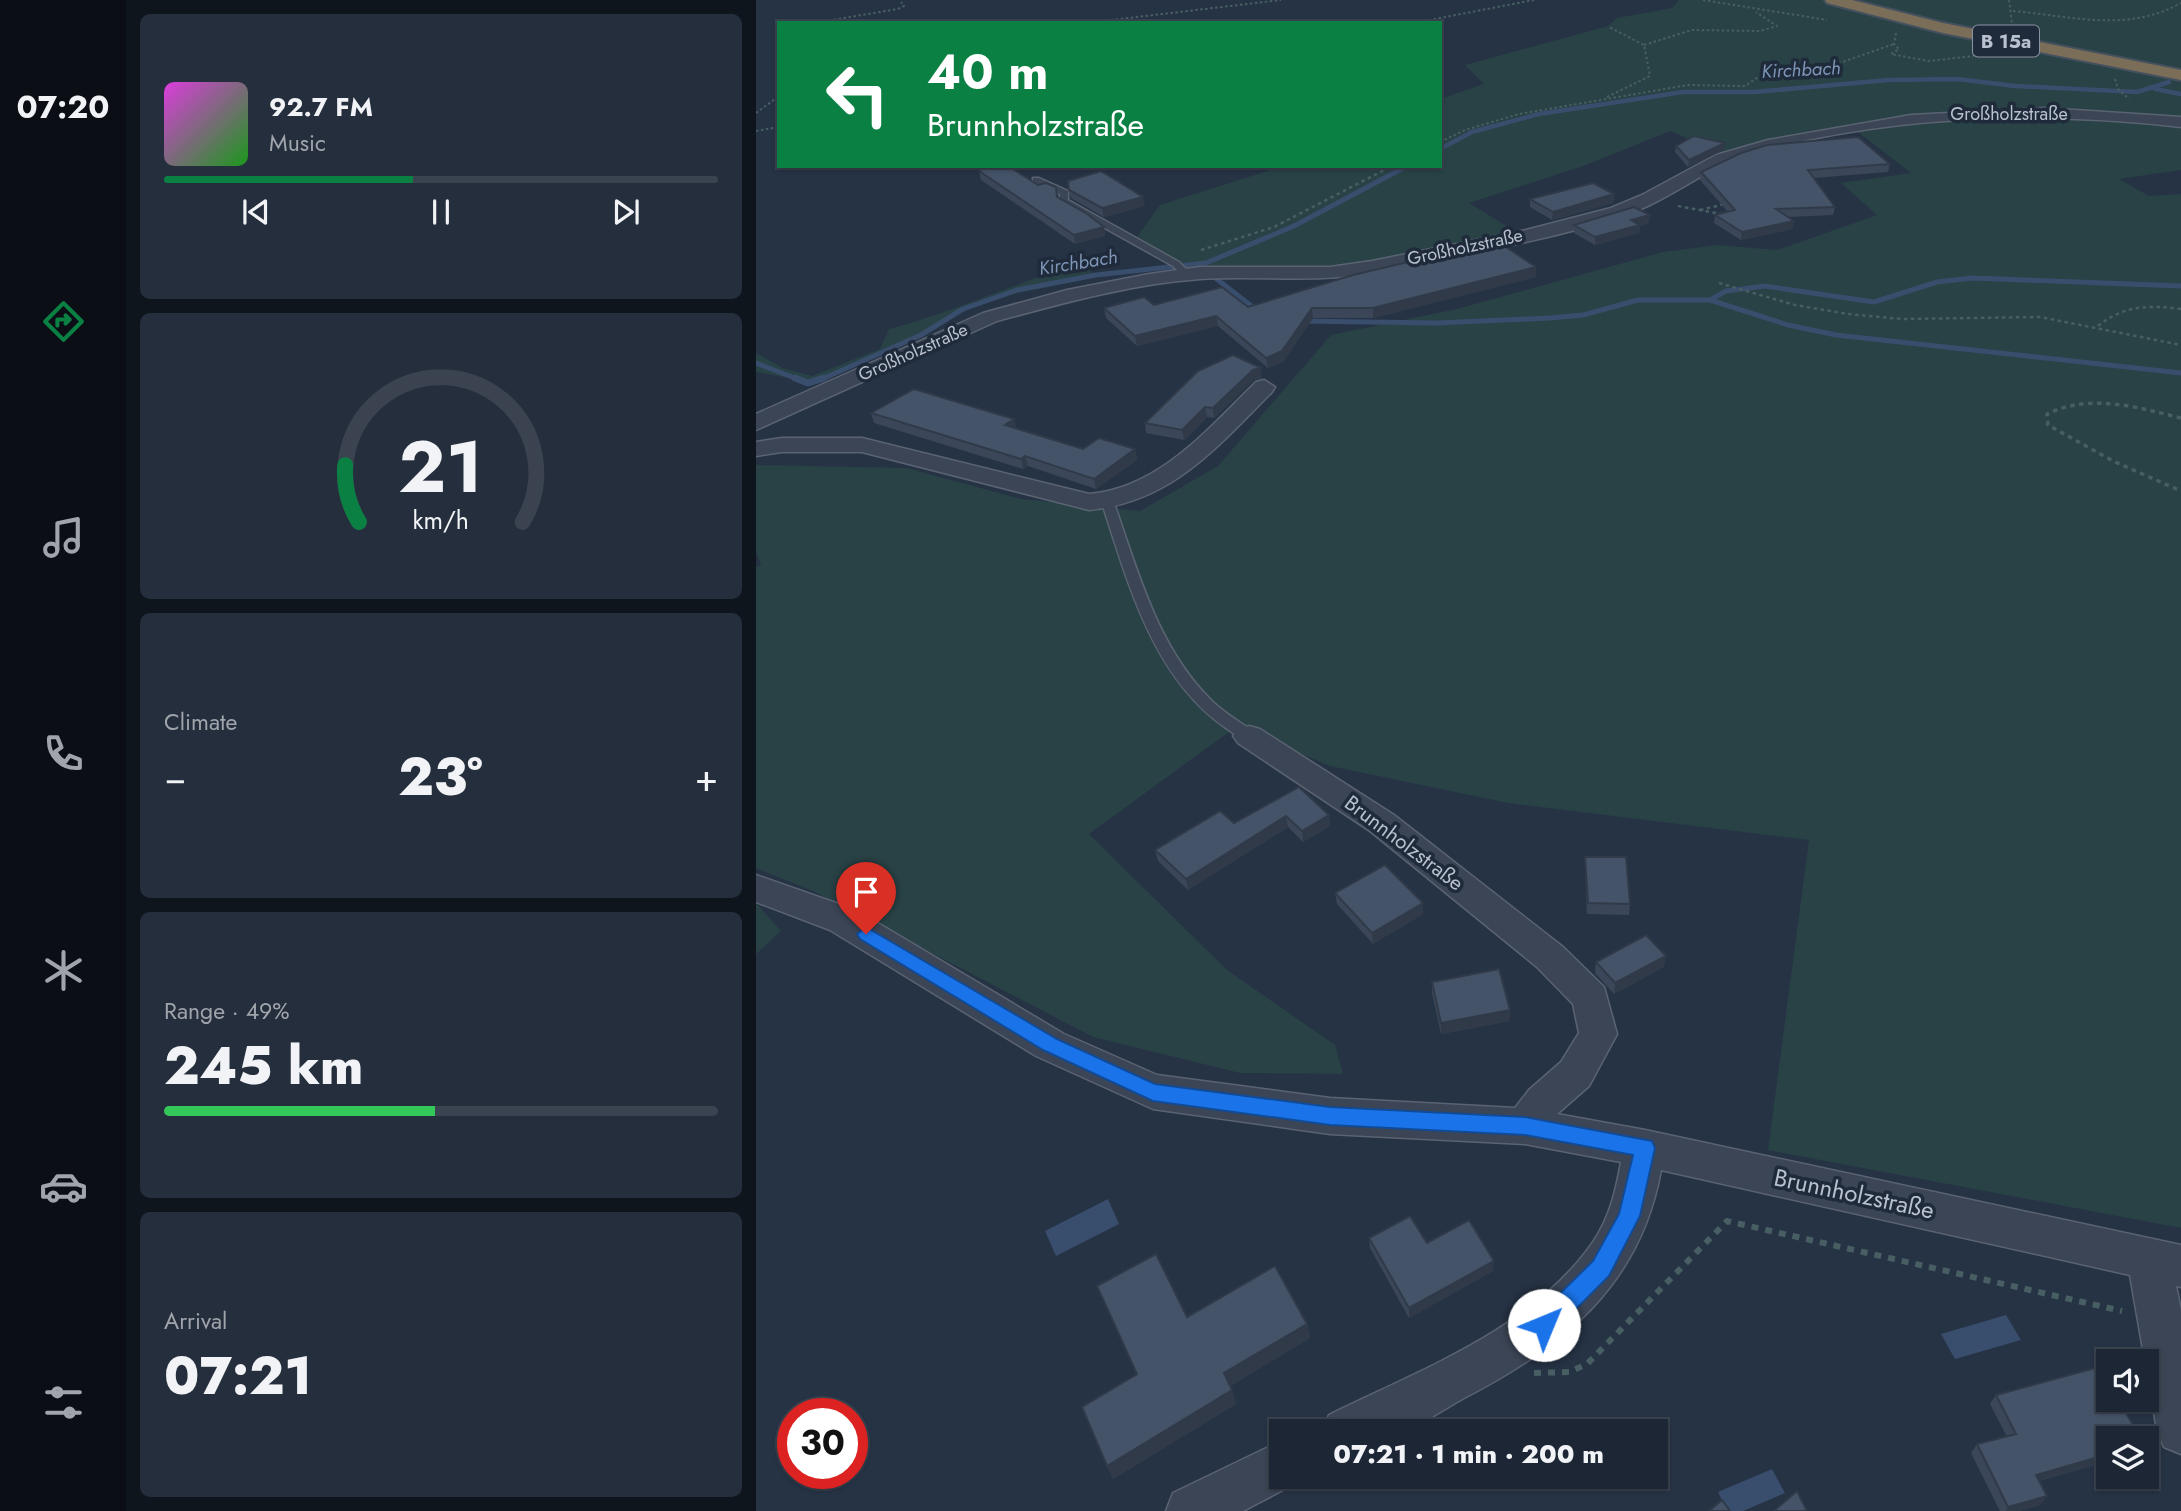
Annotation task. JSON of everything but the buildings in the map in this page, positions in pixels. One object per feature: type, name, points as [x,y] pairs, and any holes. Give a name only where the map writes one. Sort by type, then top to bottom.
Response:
[{"type":"highway","name":"B 15a","points":[[1833,0],[1943,28],[2181,75]]},
{"type":"street","name":"Großholzstraße","points":[[756,423],[990,317],[1182,270],[1352,271],[1584,222],[1650,200],[1704,168],[1738,153],[1904,119],[2011,112],[2107,115],[2181,122]]},
{"type":"street","points":[[756,449],[862,445],[1088,502],[1108,503],[1125,499],[1192,456],[1264,387]]},
{"type":"street","name":"Brunnholzstraße","points":[[1248,736],[1382,822],[1550,957],[1591,998],[1598,1034],[1575,1074],[1543,1102],[1525,1126]]},
{"type":"street","name":"Brunnholzstraße","points":[[756,888],[843,920],[1050,1045],[1153,1092],[1330,1116],[1525,1126],[1645,1148],[2165,1262]]},
{"type":"street","points":[[1371,1419],[1493,1356],[1544,1325],[1601,1268],[1629,1216],[1645,1148]]},
{"type":"street","points":[[2165,1262],[2158,1319],[2181,1430]]},
{"type":"street","points":[[1191,1511],[1269,1471]]},
{"type":"lane","points":[[1035,180],[1065,193],[1063,201],[1182,270]]},
{"type":"lane","points":[[1108,503],[1146,616],[1164,652],[1203,702],[1248,736]]},
{"type":"path","points":[[1103,21],[1281,0]]},
{"type":"path","points":[[1424,21],[1534,0]]},
{"type":"path","points":[[1703,0],[1834,20]]},
{"type":"path","points":[[2010,0],[2013,11],[2011,29]]},
{"type":"path","points":[[826,21],[898,9],[904,6],[901,2]]},
{"type":"path","points":[[2013,11],[2088,22],[2150,17],[2169,12],[2181,4]]},
{"type":"path","points":[[1609,27],[1644,44],[1692,30],[1760,31],[1777,26],[1753,9]]},
{"type":"path","points":[[1607,98],[1616,90],[1650,76],[1644,44]]},
{"type":"path","points":[[1442,141],[1465,130],[1519,114],[1688,85],[1745,86],[1757,78],[1831,66],[1894,44],[1899,49],[1891,54],[1928,61],[1977,56]]},
{"type":"path","points":[[2118,89],[2123,94]]},
{"type":"path","points":[[756,113],[777,97]]},
{"type":"path","points":[[756,131],[777,127]]},
{"type":"path","points":[[1182,270],[1182,253],[1232,242],[1283,221],[1388,168]]},
{"type":"path","points":[[1650,200],[1722,214]]},
{"type":"path","points":[[1700,210],[1717,204],[1731,204]]},
{"type":"path","points":[[1718,284],[1745,294],[1815,308],[1926,319],[1999,315],[2040,317],[2098,326],[2181,345]]},
{"type":"path","points":[[2098,326],[2120,309],[2136,305],[2181,309]]},
{"type":"path","points":[[2181,418],[2094,402],[2064,403],[2047,414],[2048,425],[2083,447],[2129,471],[2181,491]]},
{"type":"path","points":[[1493,1356],[1538,1374],[1569,1372],[1587,1364],[1727,1222],[2158,1319]]},
{"type":"green space","points":[[1679,0],[2181,0],[2181,170],[2119,179],[2149,196],[2181,194],[2181,1228],[1768,1150],[1809,840],[1508,803],[1330,766],[1237,726],[1089,834],[1227,970],[1335,1045],[1343,1074],[1240,1073],[1093,1037],[815,892],[756,868],[756,567],[761,565],[756,552],[756,465],[907,468],[1021,499],[1140,511],[1218,466],[1331,335],[1457,309],[1663,252],[1718,245],[1777,250],[1877,215],[1841,183],[1911,173],[1854,129],[1721,153],[1670,131],[1586,165],[1469,203],[1518,233],[1320,280],[1191,269],[1137,237],[1160,205],[1277,168],[1442,168],[1442,98],[1484,84],[1465,65],[1608,26],[1617,18],[1672,8]]},
{"type":"green space","points":[[1080,263],[1097,277],[1018,293],[972,308],[816,383],[756,372],[756,353],[783,368],[812,376],[880,349],[889,329]]},
{"type":"green space","points":[[756,903],[781,931],[756,954]]},
{"type":"water","points":[[1108,1199],[1119,1224],[1056,1256],[1045,1231]]},
{"type":"water","points":[[2006,1315],[2021,1340],[1955,1359],[1941,1334]]},
{"type":"water","points":[[1772,1469],[1785,1493],[1743,1511],[1727,1511],[1718,1492]]},
{"type":"waterway","name":"Kirchbach","points":[[1442,148],[1472,132],[1539,114],[1683,92],[1754,92],[1889,80],[1957,79],[2015,86],[2137,92],[2169,82]]},
{"type":"waterway","points":[[2155,89],[2181,94]]},
{"type":"waterway","name":"Kirchbach","points":[[820,380],[921,335],[963,309],[1017,290],[1096,275],[1206,263],[1294,226],[1403,168]]},
{"type":"waterway","points":[[1214,277],[1259,312]]},
{"type":"waterway","points":[[1710,300],[1726,291],[1765,286],[1874,302],[1937,282],[1972,278],[2181,286]]},
{"type":"waterway","points":[[1299,321],[1437,323],[1550,318],[1583,315],[1638,300],[1710,300]]},
{"type":"waterway","points":[[1710,300],[1788,325],[1836,335],[2181,373]]},
{"type":"waterway","name":"Kirchbach","points":[[756,363],[800,380]]},
{"type":"waterway","name":"Kirchbach","points":[[795,378],[808,383],[824,378]]},
{"type":"route","points":[[866,934],[1050,1045],[1153,1092],[1330,1116],[1525,1126],[1645,1148],[1629,1216],[1601,1268],[1544,1325]]}]
